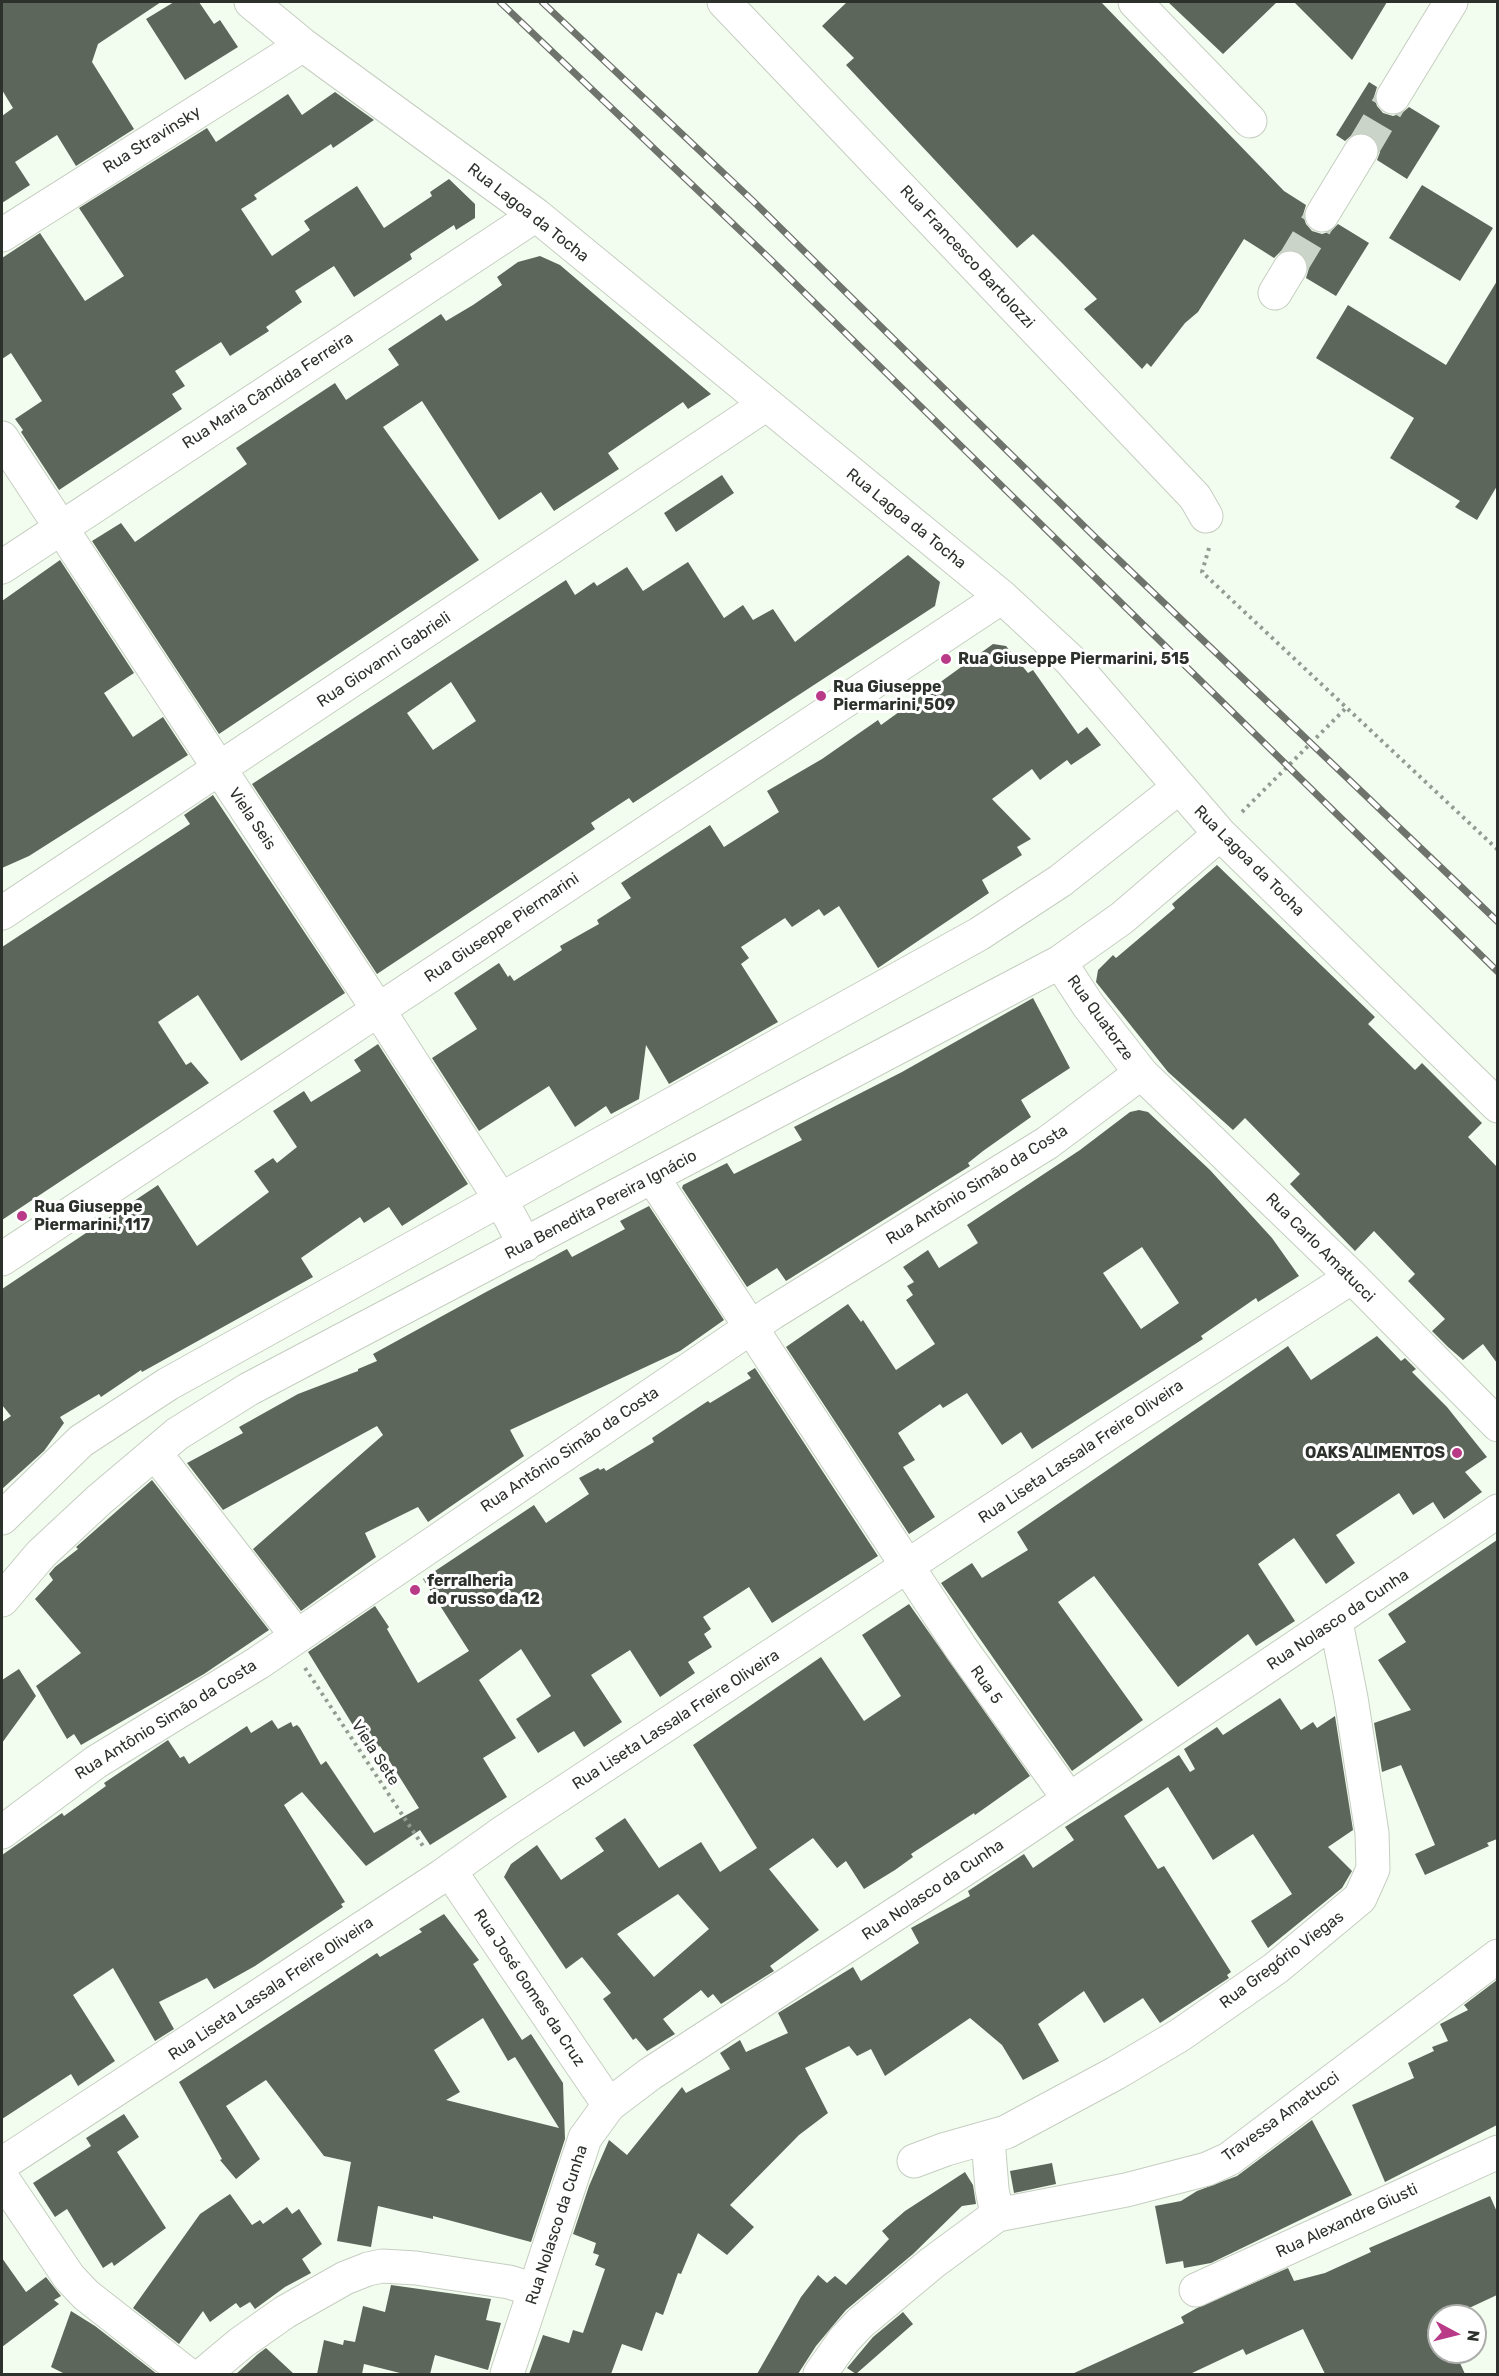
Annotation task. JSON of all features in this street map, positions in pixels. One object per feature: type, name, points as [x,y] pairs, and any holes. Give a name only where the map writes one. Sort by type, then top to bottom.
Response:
[{"type":"street","name":"Rua Lagoa da Tocha","points":[[251,2],[303,45],[536,215],[1002,597],[1070,660],[1220,834],[1497,1106]]},
{"type":"street","points":[[1135,2],[1250,121]]},
{"type":"street","points":[[1394,97],[1451,2]]},
{"type":"street","name":"Rua Francesco Bartolozzi","points":[[739,7],[1195,497],[1206,516]]},
{"type":"street","name":"Rua Stravinsky","points":[[2,235],[303,45]]},
{"type":"street","points":[[1322,215],[1361,151]]},
{"type":"street","name":"Rua Maria Cândida Ferreira","points":[[2,567],[536,215]]},
{"type":"street","name":"Rua Giovanni Gabrieli","points":[[2,913],[765,405]]},
{"type":"street","name":"Viela Seis","points":[[2,438],[379,1011],[501,1200],[525,1245]]},
{"type":"street","name":"Rua Giuseppe Piermarini","points":[[2,1259],[1002,597]]},
{"type":"street","points":[[2,1518],[81,1441],[168,1384],[980,934],[1060,881],[1178,788]]},
{"type":"street","name":"Rua Benedita Pereira Ignácio","points":[[2,1600],[41,1554],[177,1434],[249,1389],[1060,963],[1122,918],[1220,834]]},
{"type":"street","name":"Rua Quatorze","points":[[1060,963],[1088,1005],[1141,1073]]},
{"type":"street","name":"Rua Carlo Amatucci","points":[[1141,1073],[1352,1277],[1497,1425]]},
{"type":"street","name":"Rua Antônio Simão da Costa","points":[[2,1832],[96,1762],[292,1639],[752,1326],[1047,1143],[1141,1073]]},
{"type":"street","name":"Rua 5","points":[[653,1178],[983,1681],[1069,1800]]},
{"type":"street","name":"Rua Liseta Lassala Freire Oliveira","points":[[2,2164],[446,1874],[505,1831],[1226,1356],[1352,1277]]},
{"type":"street","points":[[155,1453],[292,1639]]},
{"type":"street","name":"Rua Nolasco da Cunha","points":[[507,2374],[585,2138],[609,2105],[650,2074],[1069,1800],[1336,1622],[1497,1511]]},
{"type":"street","name":"Rua Gregório Viegas","points":[[914,2161],[946,2149],[988,2139],[1054,2108],[1180,2035],[1276,1968],[1360,1898],[1373,1869],[1372,1833],[1351,1698],[1336,1622]]},
{"type":"street","name":"Rua José Gomes da Cruz","points":[[446,1874],[609,2105]]},
{"type":"street","name":"Travessa Amatucci","points":[[997,2215],[1126,2190],[1207,2169],[1229,2159],[1497,1956]]},
{"type":"street","points":[[820,2374],[844,2340],[860,2323],[932,2263],[997,2215],[992,2189],[988,2139]]},
{"type":"street","name":"Rua Alexandre Giusti","points":[[1196,2290],[1497,2152]]},
{"type":"street","points":[[2,2178],[69,2277],[86,2295],[187,2374]]},
{"type":"street","points":[[204,2374],[241,2343],[285,2312],[345,2278],[382,2265],[509,2282],[536,2290]]},
{"type":"path","points":[[1202,572],[1348,706],[1497,850]]},
{"type":"path","points":[[1220,834],[1348,706]]},
{"type":"path","name":"Viela Sete","points":[[292,1639],[446,1874]]},
{"type":"building","points":[[2,2],[161,2],[98,44],[92,62],[134,129],[76,166],[57,135],[15,162],[30,185],[2,203],[2,116],[13,108],[2,90]]},
{"type":"building","points":[[174,2],[199,2],[214,24],[220,20],[238,47],[185,80],[146,19]]},
{"type":"building","points":[[847,2],[1101,2],[1284,191],[1306,205],[1303,215],[1312,231],[1322,234],[1331,231],[1338,224],[1369,243],[1336,296],[1306,278],[1309,268],[1306,258],[1300,252],[1290,249],[1281,251],[1274,258],[1244,239],[1198,312],[1185,323],[1151,367],[1147,363],[1142,369],[1084,309],[1097,299],[1063,264],[1033,234],[1017,248],[846,65],[854,58],[822,26]]},
{"type":"building","points":[[1168,2],[1277,2],[1223,54]]},
{"type":"building","points":[[1294,2],[1387,2],[1352,60]]},
{"type":"building","points":[[1369,82],[1377,87],[1374,97],[1383,113],[1393,116],[1409,107],[1440,126],[1407,179],[1377,160],[1380,152],[1378,143],[1370,135],[1361,132],[1353,134],[1345,141],[1336,135]]},
{"type":"building","points":[[335,92],[374,120],[333,148],[331,144],[254,195],[257,199],[241,209],[272,256],[310,230],[304,221],[357,186],[384,228],[432,196],[430,192],[449,179],[475,204],[475,218],[456,230],[454,225],[410,254],[412,259],[354,297],[334,266],[295,291],[302,302],[266,327],[269,331],[230,356],[221,342],[175,371],[185,386],[172,394],[182,409],[59,490],[15,419],[42,401],[11,353],[2,359],[2,258],[40,233],[85,301],[124,276],[79,208],[207,128],[216,142],[288,94],[302,115]]},
{"type":"building","points":[[1422,185],[1493,228],[1460,281],[1389,238]]},
{"type":"building","points":[[540,256],[560,265],[711,394],[688,409],[683,402],[608,453],[619,469],[554,511],[541,492],[499,520],[422,401],[383,427],[479,560],[219,734],[92,541],[121,523],[135,542],[247,464],[236,448],[335,383],[346,400],[399,365],[388,349],[441,314],[446,321],[473,305],[502,285],[497,277],[518,262]]},
{"type":"building","points":[[1497,281],[1497,486],[1477,520],[1455,507],[1460,501],[1390,458],[1414,418],[1316,358],[1348,305],[1446,365]]},
{"type":"building","points":[[722,475],[734,493],[676,532],[664,513]]},
{"type":"building","points":[[908,555],[940,582],[935,606],[633,803],[629,798],[591,823],[595,829],[377,974],[252,784],[566,580],[575,595],[594,582],[597,586],[627,567],[643,591],[688,562],[724,618],[743,605],[753,620],[773,609],[795,642]],"holes":[[[451,682],[476,721],[433,750],[407,713]]]},
{"type":"building","points":[[60,560],[134,673],[104,693],[133,737],[163,717],[188,755],[29,856],[2,868],[2,601]]},
{"type":"building","points":[[993,644],[1006,646],[1028,673],[1033,670],[1078,734],[1087,727],[1101,745],[1071,765],[1067,760],[1040,780],[1032,769],[992,799],[1031,839],[1017,847],[1022,855],[982,880],[989,893],[878,968],[839,906],[824,916],[819,909],[792,927],[785,918],[741,947],[749,958],[741,964],[778,1022],[669,1084],[646,1045],[639,1099],[611,1114],[606,1106],[575,1127],[549,1086],[479,1131],[432,1058],[477,1029],[454,993],[499,963],[508,977],[510,975],[514,981],[562,950],[560,946],[599,924],[597,920],[631,898],[621,883],[710,825],[724,847],[779,812],[767,791],[822,759],[878,720],[881,725]]},
{"type":"building","points":[[213,795],[345,993],[241,1061],[198,995],[158,1022],[186,1065],[191,1062],[209,1083],[2,1220],[2,947],[190,824],[184,815]]},
{"type":"building","points":[[1217,865],[1375,1017],[1368,1024],[1415,1070],[1422,1063],[1482,1123],[1468,1137],[1497,1167],[1497,1363],[1483,1344],[1463,1360],[1448,1347],[1432,1331],[1445,1319],[1408,1281],[1415,1274],[1374,1231],[1355,1251],[1290,1184],[1300,1174],[1245,1118],[1233,1130],[1168,1072],[1096,982],[1098,970],[1113,955],[1116,958],[1175,908],[1172,904]]},
{"type":"building","points":[[1033,998],[1070,1068],[1021,1100],[1031,1117],[968,1163],[970,1166],[786,1281],[777,1268],[747,1287],[682,1188],[683,1185],[727,1163],[734,1174],[802,1140],[794,1127],[902,1072]]},
{"type":"building","points":[[378,1044],[468,1184],[402,1226],[389,1207],[364,1223],[360,1217],[301,1258],[313,1277],[142,1372],[141,1370],[101,1397],[99,1394],[60,1417],[64,1423],[44,1451],[2,1489],[2,1422],[11,1416],[2,1405],[2,1289],[158,1185],[197,1246],[269,1192],[254,1171],[273,1158],[277,1163],[297,1147],[273,1111],[304,1091],[311,1102],[361,1071],[354,1060]]},
{"type":"building","points":[[1139,1110],[1148,1112],[1210,1170],[1272,1238],[1299,1276],[1258,1302],[1256,1298],[1201,1336],[1203,1339],[1032,1449],[1021,1432],[1002,1445],[967,1393],[943,1408],[940,1404],[898,1433],[915,1460],[903,1467],[935,1517],[909,1534],[786,1347],[848,1304],[861,1322],[863,1320],[896,1370],[935,1344],[906,1300],[913,1295],[907,1286],[914,1282],[903,1267],[928,1250],[939,1268],[978,1243],[967,1225],[1080,1150],[1130,1112]],"holes":[[[1142,1247],[1179,1303],[1141,1329],[1103,1273]]]},
{"type":"building","points":[[649,1206],[724,1320],[680,1351],[510,1430],[524,1456],[428,1522],[418,1507],[365,1533],[376,1557],[301,1611],[253,1549],[383,1435],[377,1426],[223,1510],[187,1463],[243,1433],[239,1427],[298,1394],[358,1371],[377,1361],[373,1354],[486,1292],[567,1249],[572,1257],[625,1229],[620,1221]]},
{"type":"building","points":[[1377,1336],[1401,1361],[1405,1358],[1416,1369],[1412,1372],[1447,1407],[1487,1457],[1465,1472],[1482,1492],[1444,1519],[1433,1502],[1413,1515],[1399,1493],[1336,1535],[1355,1563],[1326,1584],[1294,1538],[1258,1564],[1295,1621],[1256,1646],[1248,1634],[1178,1687],[1094,1576],[1058,1602],[1143,1720],[1072,1771],[941,1583],[972,1563],[982,1578],[1028,1550],[1017,1532],[1288,1346],[1311,1380]]},
{"type":"building","points":[[755,1368],[878,1556],[772,1623],[749,1587],[703,1617],[711,1629],[704,1634],[712,1647],[688,1662],[695,1673],[660,1697],[630,1650],[591,1675],[622,1722],[584,1747],[574,1731],[538,1753],[516,1719],[551,1696],[521,1649],[479,1680],[516,1738],[483,1758],[507,1797],[430,1845],[420,1830],[366,1866],[302,1792],[284,1805],[345,1902],[341,1904],[343,1907],[255,1966],[214,1989],[207,1978],[159,2002],[174,2029],[155,2041],[113,1968],[73,1995],[115,2061],[78,2086],[71,2074],[2,2119],[2,1855],[62,1813],[64,1816],[106,1786],[104,1783],[168,1740],[180,1758],[184,1756],[189,1764],[247,1726],[251,1733],[272,1720],[278,1729],[291,1722],[293,1727],[297,1725],[300,1728],[321,1765],[326,1761],[374,1833],[419,1808],[380,1746],[370,1753],[308,1652],[375,1606],[389,1627],[387,1629],[418,1683],[469,1651],[423,1579],[534,1505],[546,1523],[589,1494],[579,1478],[598,1468],[600,1470],[604,1468],[606,1471],[654,1442],[652,1438],[708,1401],[710,1403],[751,1378],[747,1373]]},
{"type":"building","points":[[152,1480],[269,1630],[204,1674],[81,1745],[74,1734],[67,1739],[36,1686],[81,1653],[35,1599],[53,1580],[49,1574],[55,1567],[78,1549],[76,1547]]},
{"type":"building","points":[[1497,1540],[1497,1839],[1487,1843],[1489,1846],[1425,1875],[1415,1854],[1435,1845],[1401,1765],[1382,1772],[1374,1723],[1411,1710],[1378,1660],[1406,1642],[1388,1614]]},
{"type":"building","points":[[909,1604],[1030,1776],[975,1815],[974,1813],[911,1854],[913,1857],[864,1889],[846,1861],[837,1868],[813,1838],[769,1869],[819,1930],[770,1966],[774,1971],[721,2004],[713,1994],[708,1998],[701,1990],[663,2019],[675,2034],[647,2051],[636,2038],[633,2040],[603,1999],[611,1993],[582,1957],[566,1969],[504,1877],[511,1864],[537,1845],[561,1880],[604,1851],[595,1838],[625,1818],[659,1868],[701,1842],[720,1872],[757,1848],[693,1745],[821,1657],[864,1721],[901,1696],[862,1635]],"holes":[[[678,1894],[709,1929],[654,1977],[617,1934]]]},
{"type":"building","points":[[19,1669],[36,1696],[2,1743],[2,1680]]},
{"type":"building","points":[[1280,1698],[1301,1730],[1313,1722],[1317,1728],[1335,1716],[1353,1830],[1328,1847],[1352,1871],[1342,1888],[1268,1948],[1251,1921],[1292,1894],[1253,1834],[1213,1860],[1168,1787],[1124,1816],[1158,1869],[1164,1866],[1231,1972],[1227,1975],[1229,1978],[1160,2023],[1143,1998],[1104,2023],[1084,1991],[1038,2024],[1059,2061],[1023,2080],[1002,2045],[970,2018],[885,2076],[871,2049],[857,2056],[849,2046],[805,2068],[828,2113],[799,2135],[730,2205],[754,2227],[727,2255],[698,2233],[681,2274],[678,2273],[663,2315],[656,2312],[642,2351],[622,2344],[611,2374],[529,2374],[543,2335],[569,2343],[573,2330],[583,2333],[605,2269],[595,2265],[599,2255],[593,2253],[596,2243],[573,2234],[589,2186],[609,2140],[627,2155],[682,2087],[686,2093],[730,2069],[720,2053],[740,2040],[746,2052],[788,2033],[778,2013],[853,1967],[861,1981],[919,1943],[911,1928],[970,1896],[968,1891],[1024,1854],[1033,1868],[1074,1840],[1065,1827],[1179,1755],[1190,1772],[1195,1769],[1184,1749],[1217,1727],[1223,1735]]},
{"type":"building","points":[[444,1914],[479,1960],[473,1964],[522,2040],[531,2034],[563,2083],[565,2139],[531,2242],[433,2216],[433,2219],[378,2206],[371,2247],[337,2241],[351,2162],[324,2156],[266,2080],[226,2106],[260,2159],[236,2179],[220,2160],[222,2159],[179,2082],[377,1953],[380,1957],[422,1932],[419,1929]],"holes":[[[483,2018],[508,2061],[515,2057],[559,2128],[446,2100],[460,2092],[434,2050]]]},
{"type":"building","points":[[1497,1980],[1497,2125],[1385,2182],[1352,2105],[1414,2078],[1408,2063],[1434,2051],[1432,2047],[1448,2041],[1440,2024],[1468,2010],[1464,2005]]},
{"type":"building","points":[[124,2114],[139,2137],[117,2152],[166,2228],[114,2266],[112,2262],[103,2268],[67,2209],[55,2217],[33,2183],[91,2146],[86,2138]]},
{"type":"building","points":[[1312,2120],[1352,2195],[1211,2263],[1184,2268],[1183,2261],[1166,2264],[1155,2206],[1181,2201],[1197,2191],[1237,2176]]},
{"type":"building","points":[[1052,2163],[1056,2184],[1014,2193],[1010,2171]]},
{"type":"building","points":[[965,2172],[973,2185],[976,2204],[962,2206],[913,2254],[846,2310],[816,2346],[798,2374],[757,2374],[801,2297],[818,2275],[827,2283],[835,2276],[846,2285],[889,2239],[882,2231],[905,2211]]},
{"type":"building","points":[[230,2194],[252,2225],[260,2220],[263,2224],[287,2207],[292,2214],[299,2209],[322,2244],[302,2259],[311,2273],[285,2287],[255,2309],[250,2302],[240,2308],[236,2303],[210,2322],[203,2311],[179,2344],[133,2308],[200,2214]]},
{"type":"building","points":[[1490,2196],[1497,2212],[1497,2295],[1478,2304],[1427,2304],[1427,2364],[1460,2364],[1465,2374],[1325,2374],[1303,2329],[1246,2355],[1243,2349],[1190,2374],[1072,2374],[1184,2323],[1181,2317],[1197,2308],[1288,2268],[1294,2281],[1325,2273],[1371,2252],[1369,2248]]},
{"type":"building","points":[[2,2258],[26,2292],[46,2277],[61,2296],[54,2300],[59,2304],[2,2347]]},
{"type":"building","points":[[391,2285],[491,2299],[486,2320],[501,2323],[488,2370],[435,2355],[430,2374],[404,2374],[364,2364],[362,2374],[317,2374],[324,2340],[343,2345],[344,2340],[355,2342],[363,2306],[385,2312]]},
{"type":"building","points":[[71,2311],[95,2326],[157,2374],[65,2374],[51,2367]]},
{"type":"building","points":[[903,2312],[913,2324],[856,2374],[847,2368],[873,2337]]},
{"type":"building","points":[[266,2348],[294,2374],[236,2374],[258,2354]]},
{"type":"tunnel","points":[[1361,151],[1393,97]]},
{"type":"tunnel","points":[[1290,268],[1322,215]]},
{"type":"railway","points":[[500,2],[771,260],[1498,972]]},
{"type":"railway","points":[[542,2],[753,201],[1097,539],[1498,922]]},
{"type":"place","name":"Rua Giuseppe Piermarini, 515","points":[[946,659]]},
{"type":"place","name":"Rua Giuseppe Piermarini, 509","points":[[821,696]]},
{"type":"place","name":"Rua Giuseppe Piermarini, 117","points":[[22,1216]]},
{"type":"place","name":"OAKS ALIMENTOS","points":[[1457,1453]]},
{"type":"place","name":"ferralheria do russo da 12","points":[[415,1590]]}]
